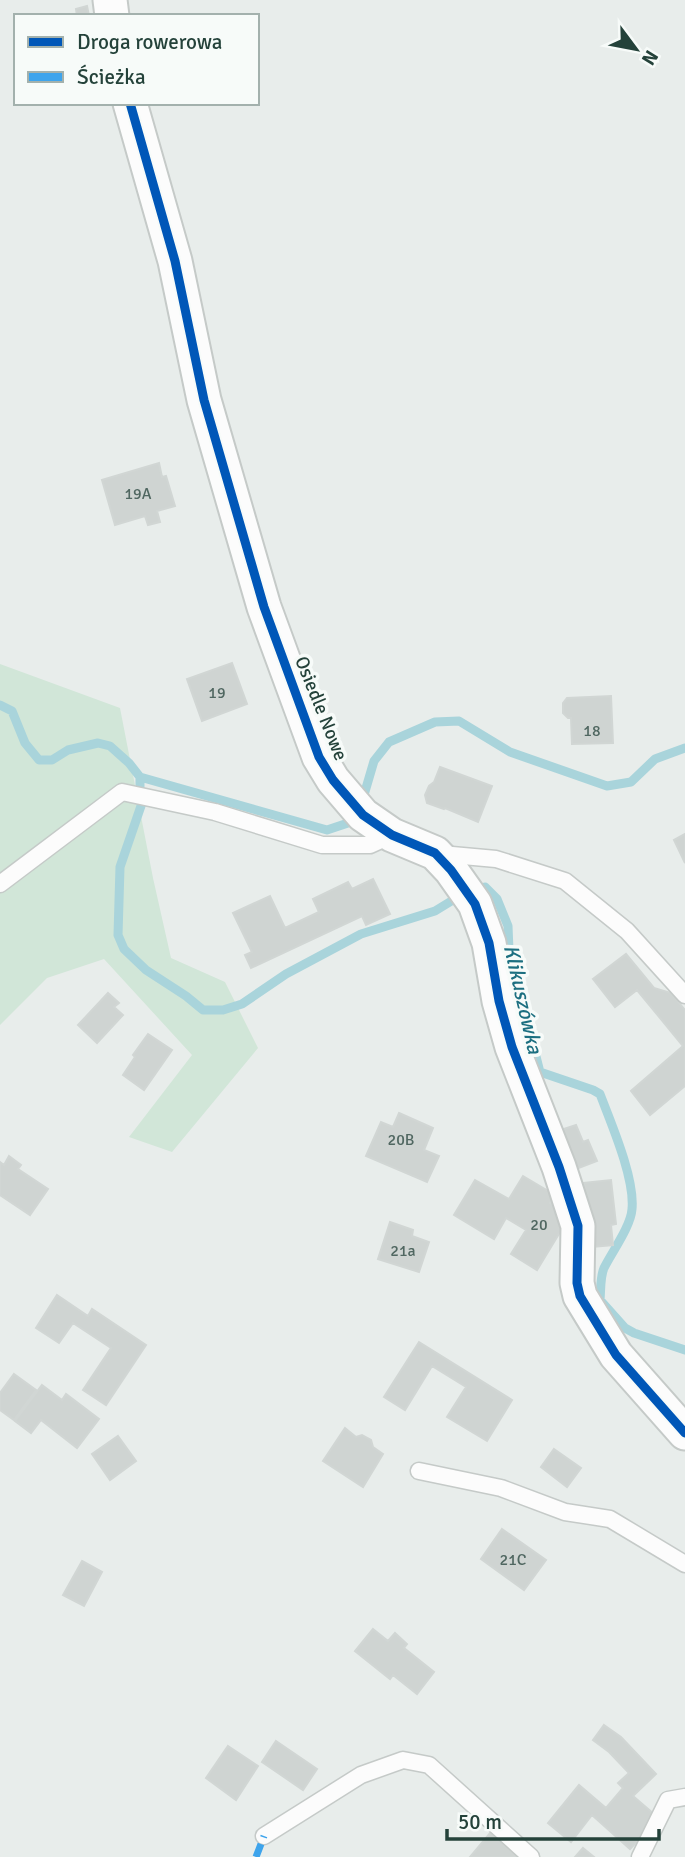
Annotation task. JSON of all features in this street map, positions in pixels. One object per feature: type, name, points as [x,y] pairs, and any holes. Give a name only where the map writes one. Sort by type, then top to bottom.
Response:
[{"type":"street","name":"Osiedle Nowe","points":[[131,105],[175,261],[204,400],[264,607],[319,757],[333,780],[357,809],[392,835],[435,853],[475,904],[489,943],[499,1001],[512,1047],[559,1167],[578,1226],[577,1283],[580,1296],[616,1355],[685,1433]]},
{"type":"lane","points":[[3,881],[122,792],[215,813],[322,845],[370,845],[392,835]]},
{"type":"lane","points":[[435,853],[496,859],[565,881],[627,931],[685,995]]},
{"type":"lane","points":[[419,1471],[501,1488],[565,1512],[610,1519],[685,1564]]},
{"type":"lane","points":[[264,1836],[361,1774],[403,1760],[429,1765],[531,1857]]},
{"type":"lane","points":[[640,1857],[668,1800],[685,1797]]},
{"type":"green space","points":[[0,664],[120,708],[171,958],[225,982],[258,1048],[172,1152],[129,1137],[192,1055],[104,959],[47,978],[0,1025]]},
{"type":"building","points":[[87,6],[89,14],[77,14],[76,9]]},
{"type":"building","points":[[159,463],[175,506],[157,511],[160,522],[148,525],[145,516],[115,525],[102,480]]},
{"type":"building","points":[[232,663],[247,704],[202,721],[187,679]]},
{"type":"building","points":[[611,696],[613,743],[572,744],[571,718],[563,713],[563,703],[567,698]]},
{"type":"building","points":[[440,767],[492,786],[478,822],[427,803],[425,795]]},
{"type":"building","points":[[685,834],[685,863],[674,840]]},
{"type":"building","points":[[373,879],[390,914],[366,925],[362,916],[251,968],[245,955],[252,952],[233,913],[270,896],[285,928],[319,912],[313,899],[348,882],[352,889]]},
{"type":"building","points":[[626,954],[654,988],[671,993],[685,1010],[685,1086],[650,1115],[631,1091],[683,1046],[637,990],[615,1007],[593,979]]},
{"type":"building","points":[[108,993],[119,1003],[114,1007],[123,1015],[97,1043],[78,1025]]},
{"type":"building","points":[[148,1034],[172,1050],[144,1090],[123,1075]]},
{"type":"building","points":[[399,1113],[433,1128],[424,1150],[439,1156],[427,1182],[366,1156],[381,1122],[393,1127]]},
{"type":"building","points":[[576,1125],[583,1142],[588,1140],[597,1161],[571,1171],[561,1130]]},
{"type":"building","points":[[9,1156],[21,1165],[18,1169],[48,1189],[30,1215],[0,1195],[0,1162],[4,1165]]},
{"type":"building","points":[[523,1176],[555,1195],[550,1203],[565,1212],[562,1229],[537,1270],[511,1254],[526,1230],[506,1218],[494,1239],[454,1215],[475,1180],[509,1199]]},
{"type":"building","points":[[611,1180],[616,1224],[611,1225],[613,1245],[592,1247],[584,1183]]},
{"type":"building","points":[[390,1222],[413,1230],[412,1236],[429,1242],[419,1272],[378,1259]]},
{"type":"building","points":[[57,1295],[88,1316],[92,1309],[146,1345],[106,1405],[83,1390],[111,1348],[73,1323],[59,1343],[36,1328]]},
{"type":"building","points":[[419,1342],[512,1400],[487,1441],[447,1417],[466,1387],[432,1366],[405,1410],[384,1397]]},
{"type":"building","points":[[14,1374],[36,1390],[14,1420],[0,1410],[0,1393]]},
{"type":"building","points":[[42,1385],[62,1400],[66,1394],[99,1419],[77,1448],[41,1420],[31,1433],[15,1421]]},
{"type":"building","points":[[345,1428],[356,1437],[362,1435],[371,1440],[373,1447],[383,1454],[363,1487],[323,1461]]},
{"type":"building","points":[[118,1436],[136,1461],[110,1480],[92,1454]]},
{"type":"building","points":[[554,1449],[581,1468],[567,1487],[541,1467]]},
{"type":"building","points":[[502,1529],[546,1560],[524,1590],[481,1559]]},
{"type":"building","points":[[82,1561],[102,1572],[84,1606],[63,1595]]},
{"type":"building","points":[[373,1629],[388,1641],[395,1633],[407,1644],[404,1648],[434,1672],[417,1694],[393,1675],[390,1679],[355,1651]]},
{"type":"building","points":[[604,1725],[621,1737],[656,1774],[633,1796],[654,1814],[648,1830],[630,1849],[592,1815],[571,1842],[548,1823],[579,1785],[606,1808],[623,1788],[618,1783],[629,1773],[593,1740]]},
{"type":"building","points":[[276,1741],[317,1769],[303,1790],[262,1762]]},
{"type":"building","points":[[228,1746],[258,1766],[236,1800],[206,1778]]},
{"type":"building","points":[[491,1832],[516,1854],[519,1857],[470,1857]]},
{"type":"building","points":[[583,1848],[594,1857],[575,1857]]},
{"type":"waterway","name":"Klikuszówka","points":[[0,705],[12,711],[25,743],[39,760],[52,760],[68,750],[98,743],[110,746],[140,777],[140,787]]},
{"type":"waterway","points":[[360,802],[374,761],[389,742],[435,722],[459,721],[510,752],[607,786],[631,782],[655,759],[685,748]]},
{"type":"waterway","points":[[140,777],[327,830],[348,823],[353,814]]},
{"type":"waterway","name":"Klikuszówka","points":[[142,803],[120,867],[118,935],[124,949],[146,970],[203,1010],[223,1010],[242,1004],[286,974],[361,934],[435,911],[453,900]]},
{"type":"waterway","name":"Klikuszówka","points":[[482,888],[485,887],[497,899],[508,926],[509,951],[540,1072],[600,1094],[626,1167],[632,1196],[631,1216],[604,1268],[600,1300],[625,1328],[685,1350]]},
{"type":"marked path","points":[[256,1857],[264,1836]]},
{"type":"cycle path","points":[[131,105],[175,261],[204,400],[264,607],[319,757],[333,780],[363,815],[392,835],[435,853],[475,904],[489,943],[499,1001],[512,1047],[559,1167],[578,1226],[577,1283],[580,1296],[616,1355],[685,1433]]}]
